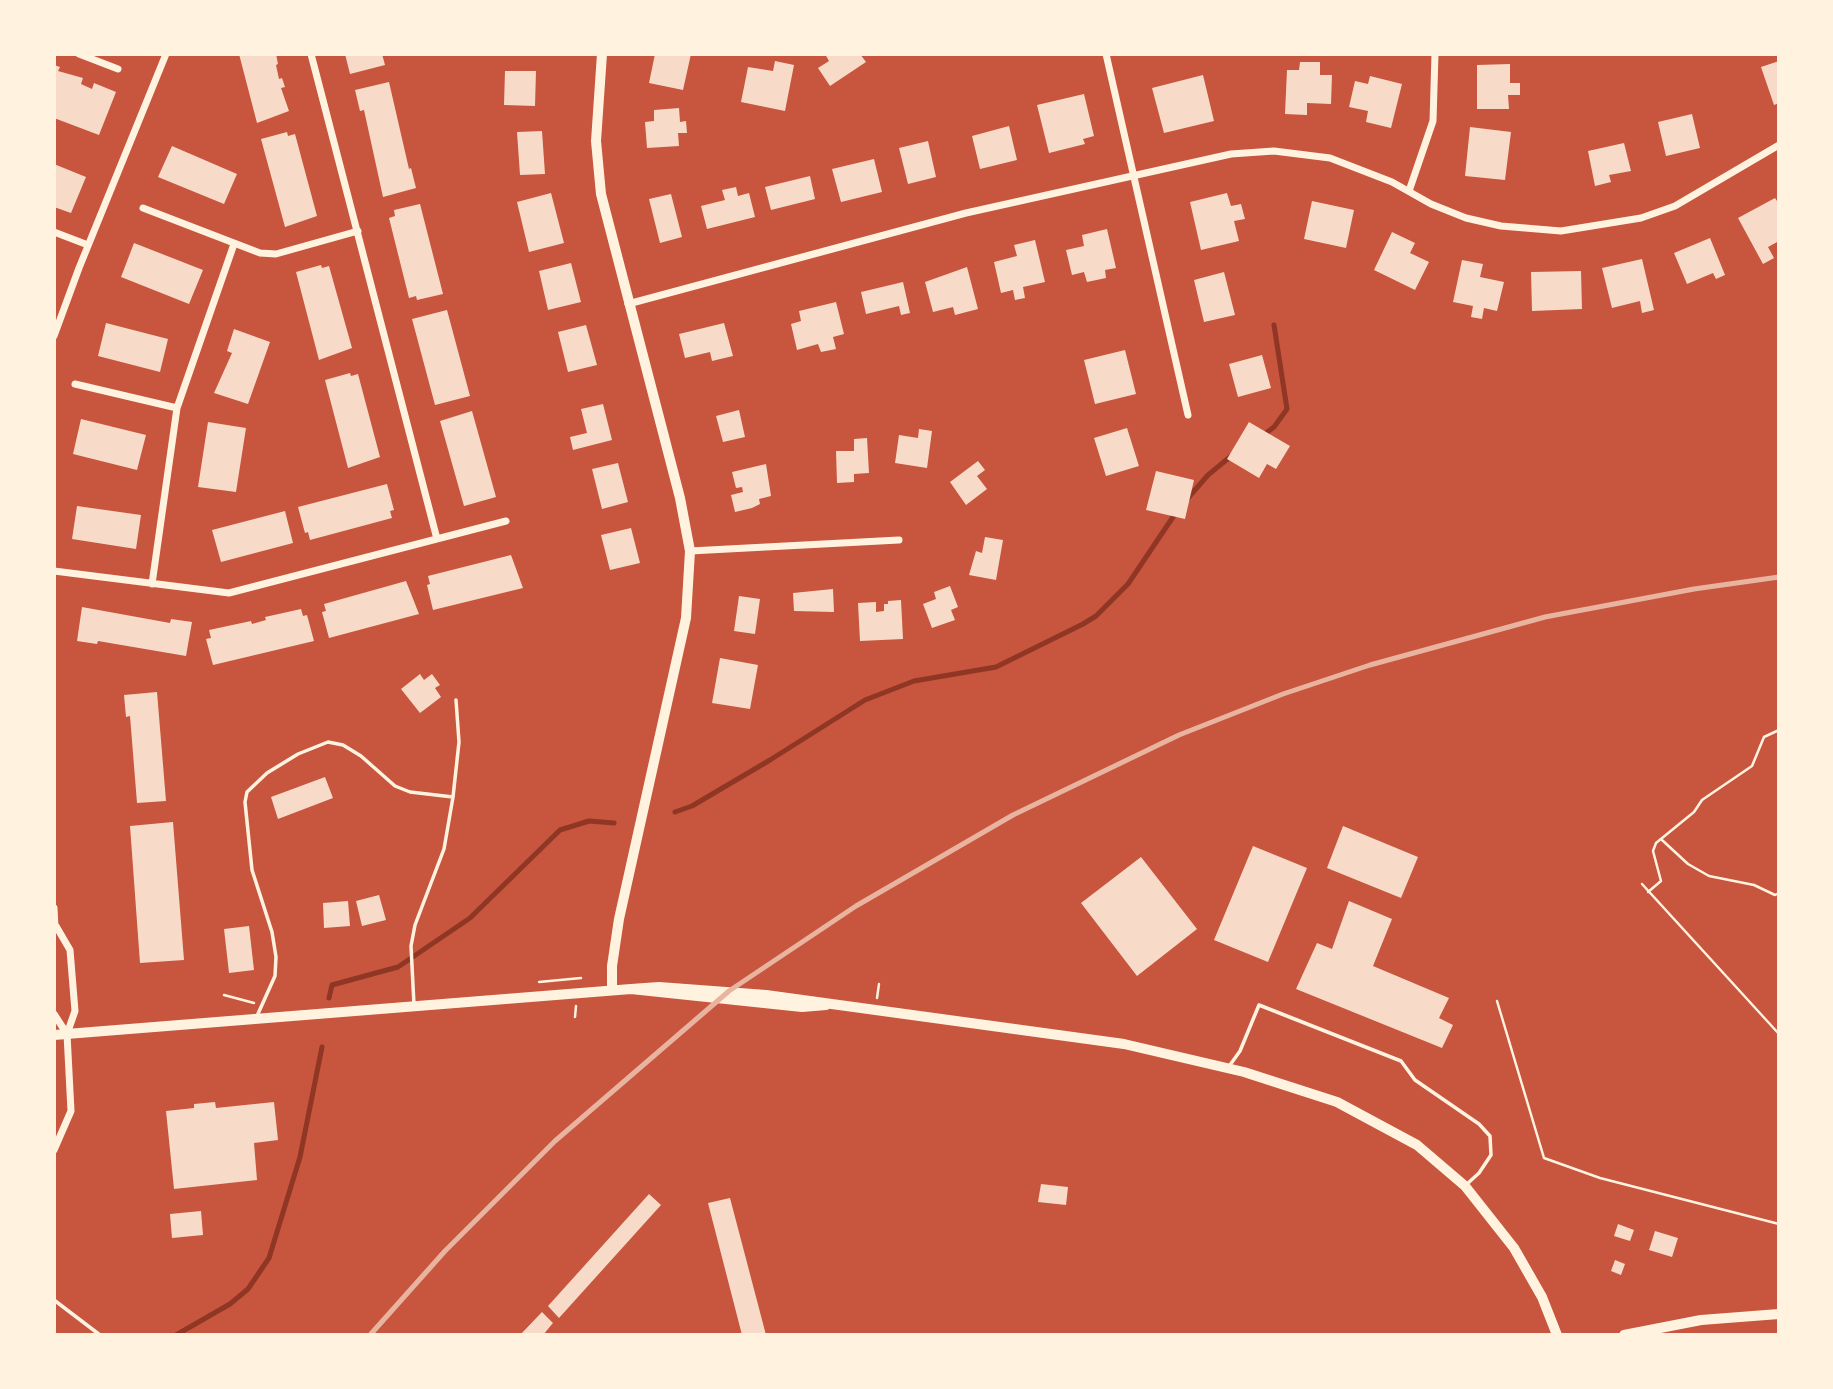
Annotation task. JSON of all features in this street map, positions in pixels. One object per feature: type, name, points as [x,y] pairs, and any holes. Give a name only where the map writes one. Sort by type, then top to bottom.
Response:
[{"type":"street","points":[[79,54],[118,69]]},
{"type":"street","points":[[54,336],[88,244],[166,54]]},
{"type":"street","points":[[311,54],[437,539]]},
{"type":"street","points":[[602,54],[596,105],[597,171],[628,304],[680,498],[690,551],[686,618],[620,919],[612,967],[612,989]]},
{"type":"street","points":[[1106,54],[1188,415]]},
{"type":"street","points":[[1409,191],[1433,121],[1435,54]]},
{"type":"street","points":[[628,304],[966,213],[1231,154],[1274,151],[1330,158],[1466,218],[1501,226],[1561,231],[1641,218],[1675,206],[1779,145]]},
{"type":"street","points":[[143,208],[260,253],[276,254],[358,231]]},
{"type":"street","points":[[54,232],[88,244]]},
{"type":"street","points":[[152,584],[177,408],[234,243]]},
{"type":"street","points":[[75,384],[177,408]]},
{"type":"street","points":[[54,571],[229,593],[506,521]]},
{"type":"street","points":[[690,551],[899,540]]},
{"type":"street","points":[[54,908],[55,928],[70,950],[75,1011],[67,1034],[71,1111],[54,1150]]},
{"type":"street","points":[[54,1035],[254,1021],[612,989],[691,988],[805,1000],[825,1005],[1124,1044],[1287,1085],[1370,1117],[1418,1144],[1465,1186],[1514,1248],[1542,1297],[1557,1335]]},
{"type":"street","points":[[54,1014],[67,1034]]},
{"type":"street","points":[[1625,1335],[1701,1320],[1779,1314]]},
{"type":"lane","points":[[414,1007],[411,946],[415,925],[444,849],[459,742],[456,700]]},
{"type":"lane","points":[[254,1021],[275,976],[276,957],[272,932],[252,870],[245,802],[254,782],[298,754],[328,742],[352,750],[395,786],[410,792],[453,797]]},
{"type":"lane","points":[[1228,1068],[1240,1051],[1259,1005],[1401,1061],[1415,1080],[1479,1124],[1489,1136],[1491,1155],[1479,1173],[1465,1186]]},
{"type":"lane","points":[[54,1300],[100,1335]]},
{"type":"path","points":[[1648,892],[1661,881],[1653,851],[1661,838],[1694,812],[1702,800],[1752,766],[1764,737],[1779,730]]},
{"type":"path","points":[[1661,838],[1688,864],[1709,876],[1754,885],[1775,895],[1779,893]]},
{"type":"path","points":[[1642,884],[1779,1034]]},
{"type":"path","points":[[878,996],[879,986]]},
{"type":"path","points":[[575,1017],[576,1001]]},
{"type":"path","points":[[1497,1001],[1544,1158],[1600,1178],[1779,1224]]},
{"type":"building","points":[[239,54],[276,54],[279,79],[282,78],[285,87],[281,88],[289,111],[257,123]]},
{"type":"building","points":[[345,54],[382,54],[385,65],[350,74]]},
{"type":"building","points":[[655,54],[691,54],[683,90],[649,83]]},
{"type":"building","points":[[825,54],[860,54],[866,62],[830,86],[818,68],[829,61]]},
{"type":"building","points":[[775,61],[794,65],[785,111],[741,102],[748,67],[773,71]]},
{"type":"building","points":[[1779,61],[1779,103],[1774,105],[1761,67]]},
{"type":"building","points":[[1300,62],[1320,62],[1320,75],[1332,75],[1331,104],[1307,103],[1307,115],[1285,114],[1287,70],[1299,70]]},
{"type":"building","points":[[1510,64],[1510,83],[1520,83],[1520,95],[1508,95],[1509,109],[1477,109],[1477,65]]},
{"type":"building","points":[[54,65],[60,67],[58,71],[83,78],[81,84],[92,89],[94,83],[116,92],[99,135],[54,118]]},
{"type":"building","points":[[505,71],[536,71],[535,106],[504,105]]},
{"type":"building","points":[[1203,75],[1214,121],[1164,133],[1152,88]]},
{"type":"building","points":[[1370,76],[1402,84],[1391,128],[1366,122],[1368,111],[1349,107],[1355,81],[1368,84]]},
{"type":"building","points":[[389,82],[416,188],[383,197],[364,110],[360,111],[355,90]]},
{"type":"building","points":[[1084,94],[1094,136],[1083,139],[1085,144],[1049,153],[1037,105]]},
{"type":"building","points":[[679,108],[680,122],[686,121],[687,133],[678,133],[679,146],[647,148],[645,122],[654,121],[654,110]]},
{"type":"building","points":[[1692,114],[1700,148],[1666,156],[1658,122]]},
{"type":"building","points":[[1009,126],[1017,160],[980,169],[972,136]]},
{"type":"building","points":[[1470,127],[1511,132],[1505,180],[1465,176]]},
{"type":"building","points":[[542,131],[545,174],[520,175],[517,132]]},
{"type":"building","points":[[287,132],[288,136],[295,134],[317,216],[285,227],[261,139]]},
{"type":"building","points":[[928,141],[936,177],[908,184],[899,148]]},
{"type":"building","points":[[1624,143],[1631,171],[1609,175],[1611,182],[1595,186],[1588,151]]},
{"type":"building","points":[[172,146],[237,174],[224,204],[158,177]]},
{"type":"building","points":[[874,159],[882,192],[841,202],[832,169]]},
{"type":"building","points":[[54,164],[86,177],[71,213],[54,207]]},
{"type":"building","points":[[810,176],[815,199],[771,210],[765,187]]},
{"type":"building","points":[[736,187],[738,196],[749,193],[755,217],[707,229],[701,206],[725,200],[722,190]]},
{"type":"building","points":[[551,193],[564,243],[529,252],[517,202]]},
{"type":"building","points":[[1227,193],[1231,206],[1241,204],[1245,219],[1234,221],[1239,241],[1201,250],[1190,202]]},
{"type":"building","points":[[671,194],[682,237],[660,243],[649,199]]},
{"type":"building","points":[[1775,198],[1779,204],[1779,241],[1768,247],[1774,258],[1763,264],[1738,218]]},
{"type":"building","points":[[1312,201],[1354,210],[1346,248],[1304,239]]},
{"type":"building","points":[[420,204],[443,294],[417,300],[416,296],[409,298],[389,218],[395,216],[394,210]]},
{"type":"building","points":[[1107,229],[1116,268],[1105,270],[1106,278],[1087,282],[1084,272],[1072,275],[1066,250],[1084,246],[1082,235]]},
{"type":"building","points":[[1392,232],[1415,243],[1410,253],[1429,262],[1415,290],[1374,270]]},
{"type":"building","points":[[1710,238],[1725,275],[1716,279],[1713,273],[1687,284],[1674,253]]},
{"type":"building","points":[[1035,240],[1045,282],[1023,287],[1025,298],[1015,300],[1013,290],[1001,293],[994,262],[1017,256],[1014,245]]},
{"type":"building","points":[[134,243],[203,270],[189,304],[121,277]]},
{"type":"building","points":[[1642,259],[1654,310],[1642,313],[1640,301],[1612,308],[1602,268]]},
{"type":"building","points":[[1462,260],[1483,264],[1480,277],[1504,282],[1497,311],[1484,308],[1482,319],[1471,317],[1473,306],[1453,302]]},
{"type":"building","points":[[571,263],[581,302],[548,310],[539,271]]},
{"type":"building","points":[[321,265],[322,268],[329,266],[352,348],[319,360],[296,272]]},
{"type":"building","points":[[967,267],[978,309],[955,315],[953,307],[933,312],[925,282]]},
{"type":"building","points":[[1581,271],[1582,309],[1532,311],[1531,272]]},
{"type":"building","points":[[1224,272],[1235,315],[1204,322],[1194,280]]},
{"type":"building","points":[[903,282],[910,313],[901,315],[899,306],[866,314],[861,292]]},
{"type":"building","points":[[836,302],[844,334],[833,337],[836,349],[821,352],[818,344],[797,350],[791,324],[801,321],[799,311]]},
{"type":"building","points":[[447,310],[470,396],[435,405],[412,319]]},
{"type":"building","points":[[106,323],[168,339],[160,372],[98,356]]},
{"type":"building","points":[[724,323],[733,356],[712,361],[710,352],[685,358],[679,334]]},
{"type":"building","points":[[586,325],[597,365],[568,372],[558,332]]},
{"type":"building","points":[[234,329],[270,342],[248,404],[214,393],[232,353],[227,351]]},
{"type":"building","points":[[1125,350],[1136,394],[1095,404],[1084,360]]},
{"type":"building","points":[[1262,355],[1271,388],[1238,397],[1229,364]]},
{"type":"building","points":[[350,373],[351,376],[358,374],[380,457],[348,468],[325,380]]},
{"type":"building","points":[[603,404],[612,440],[573,450],[570,437],[587,433],[581,409]]},
{"type":"building","points":[[739,410],[745,437],[723,442],[716,416]]},
{"type":"building","points":[[472,411],[496,497],[464,506],[440,421]]},
{"type":"building","points":[[81,419],[146,435],[137,470],[73,454]]},
{"type":"building","points":[[208,422],[246,428],[236,492],[198,487]]},
{"type":"building","points":[[1249,422],[1290,446],[1276,469],[1267,464],[1259,478],[1227,459]]},
{"type":"building","points":[[1127,428],[1139,466],[1106,476],[1094,438]]},
{"type":"building","points":[[919,429],[932,431],[927,468],[895,463],[899,435],[918,438]]},
{"type":"building","points":[[867,438],[869,473],[854,474],[854,482],[837,483],[836,451],[854,451],[854,439]]},
{"type":"building","points":[[978,461],[985,470],[977,476],[987,489],[966,505],[950,482]]},
{"type":"building","points":[[618,463],[628,502],[602,509],[592,469]]},
{"type":"building","points":[[766,464],[771,496],[759,499],[760,504],[752,508],[735,512],[731,495],[743,492],[742,487],[736,488],[732,472]]},
{"type":"building","points":[[1156,471],[1194,480],[1185,519],[1146,510]]},
{"type":"building","points":[[387,484],[394,510],[390,511],[392,518],[310,540],[308,532],[305,533],[298,507]]},
{"type":"building","points":[[77,506],[141,515],[136,549],[72,539]]},
{"type":"building","points":[[285,511],[293,543],[221,562],[212,530]]},
{"type":"building","points":[[631,528],[640,563],[610,570],[601,535]]},
{"type":"building","points":[[985,537],[1003,540],[996,580],[969,575],[976,551],[982,553]]},
{"type":"building","points":[[511,555],[523,588],[433,610],[427,585],[430,584],[428,576]]},
{"type":"building","points":[[406,581],[419,614],[329,638],[322,612],[326,611],[324,604]]},
{"type":"building","points":[[950,586],[958,607],[951,610],[955,620],[932,628],[923,604],[936,599],[934,592]]},
{"type":"building","points":[[833,589],[834,612],[794,611],[793,593]]},
{"type":"building","points":[[739,596],[760,599],[755,634],[734,631]]},
{"type":"building","points":[[901,600],[903,639],[860,641],[858,603],[876,602],[876,612],[884,611],[884,604],[888,604],[888,601]]},
{"type":"building","points":[[82,607],[170,623],[171,619],[192,622],[186,656],[98,641],[97,644],[77,641]]},
{"type":"building","points":[[301,609],[303,616],[307,615],[314,641],[213,665],[206,639],[211,638],[209,630],[251,621],[252,624],[266,620],[265,617]]},
{"type":"building","points":[[720,658],[758,665],[750,709],[712,703]]},
{"type":"building","points":[[420,674],[424,680],[432,674],[440,685],[435,688],[441,697],[420,713],[401,689]]},
{"type":"building","points":[[157,692],[166,801],[137,803],[130,716],[126,717],[124,695]]},
{"type":"building","points":[[325,777],[333,798],[278,819],[271,797]]},
{"type":"building","points":[[173,822],[184,960],[140,963],[130,826]]},
{"type":"building","points":[[1343,826],[1418,857],[1401,898],[1327,868]]},
{"type":"building","points":[[1253,846],[1307,868],[1268,962],[1214,940]]},
{"type":"building","points":[[1141,857],[1197,929],[1137,976],[1081,903]]},
{"type":"building","points":[[379,895],[386,920],[362,926],[356,901]]},
{"type":"building","points":[[348,901],[350,926],[324,928],[323,903]]},
{"type":"building","points":[[1349,901],[1392,919],[1373,966],[1449,998],[1439,1018],[1453,1025],[1442,1048],[1296,989],[1317,943],[1332,949]]},
{"type":"building","points":[[249,926],[254,970],[229,973],[224,929]]},
{"type":"building","points":[[215,1102],[216,1108],[274,1102],[278,1140],[254,1143],[257,1180],[174,1189],[166,1111],[194,1108],[194,1104]]},
{"type":"building","points":[[1041,1184],[1068,1187],[1066,1205],[1038,1202]]},
{"type":"building","points":[[649,1194],[661,1205],[559,1318],[548,1306]]},
{"type":"building","points":[[730,1198],[766,1335],[742,1335],[708,1203]]},
{"type":"building","points":[[201,1211],[203,1235],[172,1238],[170,1214]]},
{"type":"building","points":[[1618,1224],[1634,1230],[1630,1241],[1614,1236]]},
{"type":"building","points":[[1655,1231],[1678,1238],[1672,1257],[1649,1250]]},
{"type":"building","points":[[1615,1260],[1625,1264],[1621,1275],[1611,1271]]},
{"type":"building","points":[[542,1312],[553,1323],[543,1335],[520,1335]]},
{"type":"waterway","points":[[1262,436],[1274,427],[1287,409],[1274,325]]},
{"type":"waterway","points":[[1188,498],[1208,475],[1236,452]]},
{"type":"waterway","points":[[675,812],[692,806],[865,700],[914,681],[996,667],[1083,624],[1096,616],[1128,584],[1177,511]]},
{"type":"waterway","points":[[329,998],[332,985],[398,967],[470,918],[560,830],[589,821],[614,823]]},
{"type":"waterway","points":[[176,1335],[230,1304],[248,1289],[269,1258],[300,1157],[322,1047]]},
{"type":"railway","points":[[370,1335],[445,1251],[555,1141],[729,991],[856,906],[1013,815],[1179,735],[1283,694],[1370,665],[1545,617],[1694,589],[1779,577]]}]
